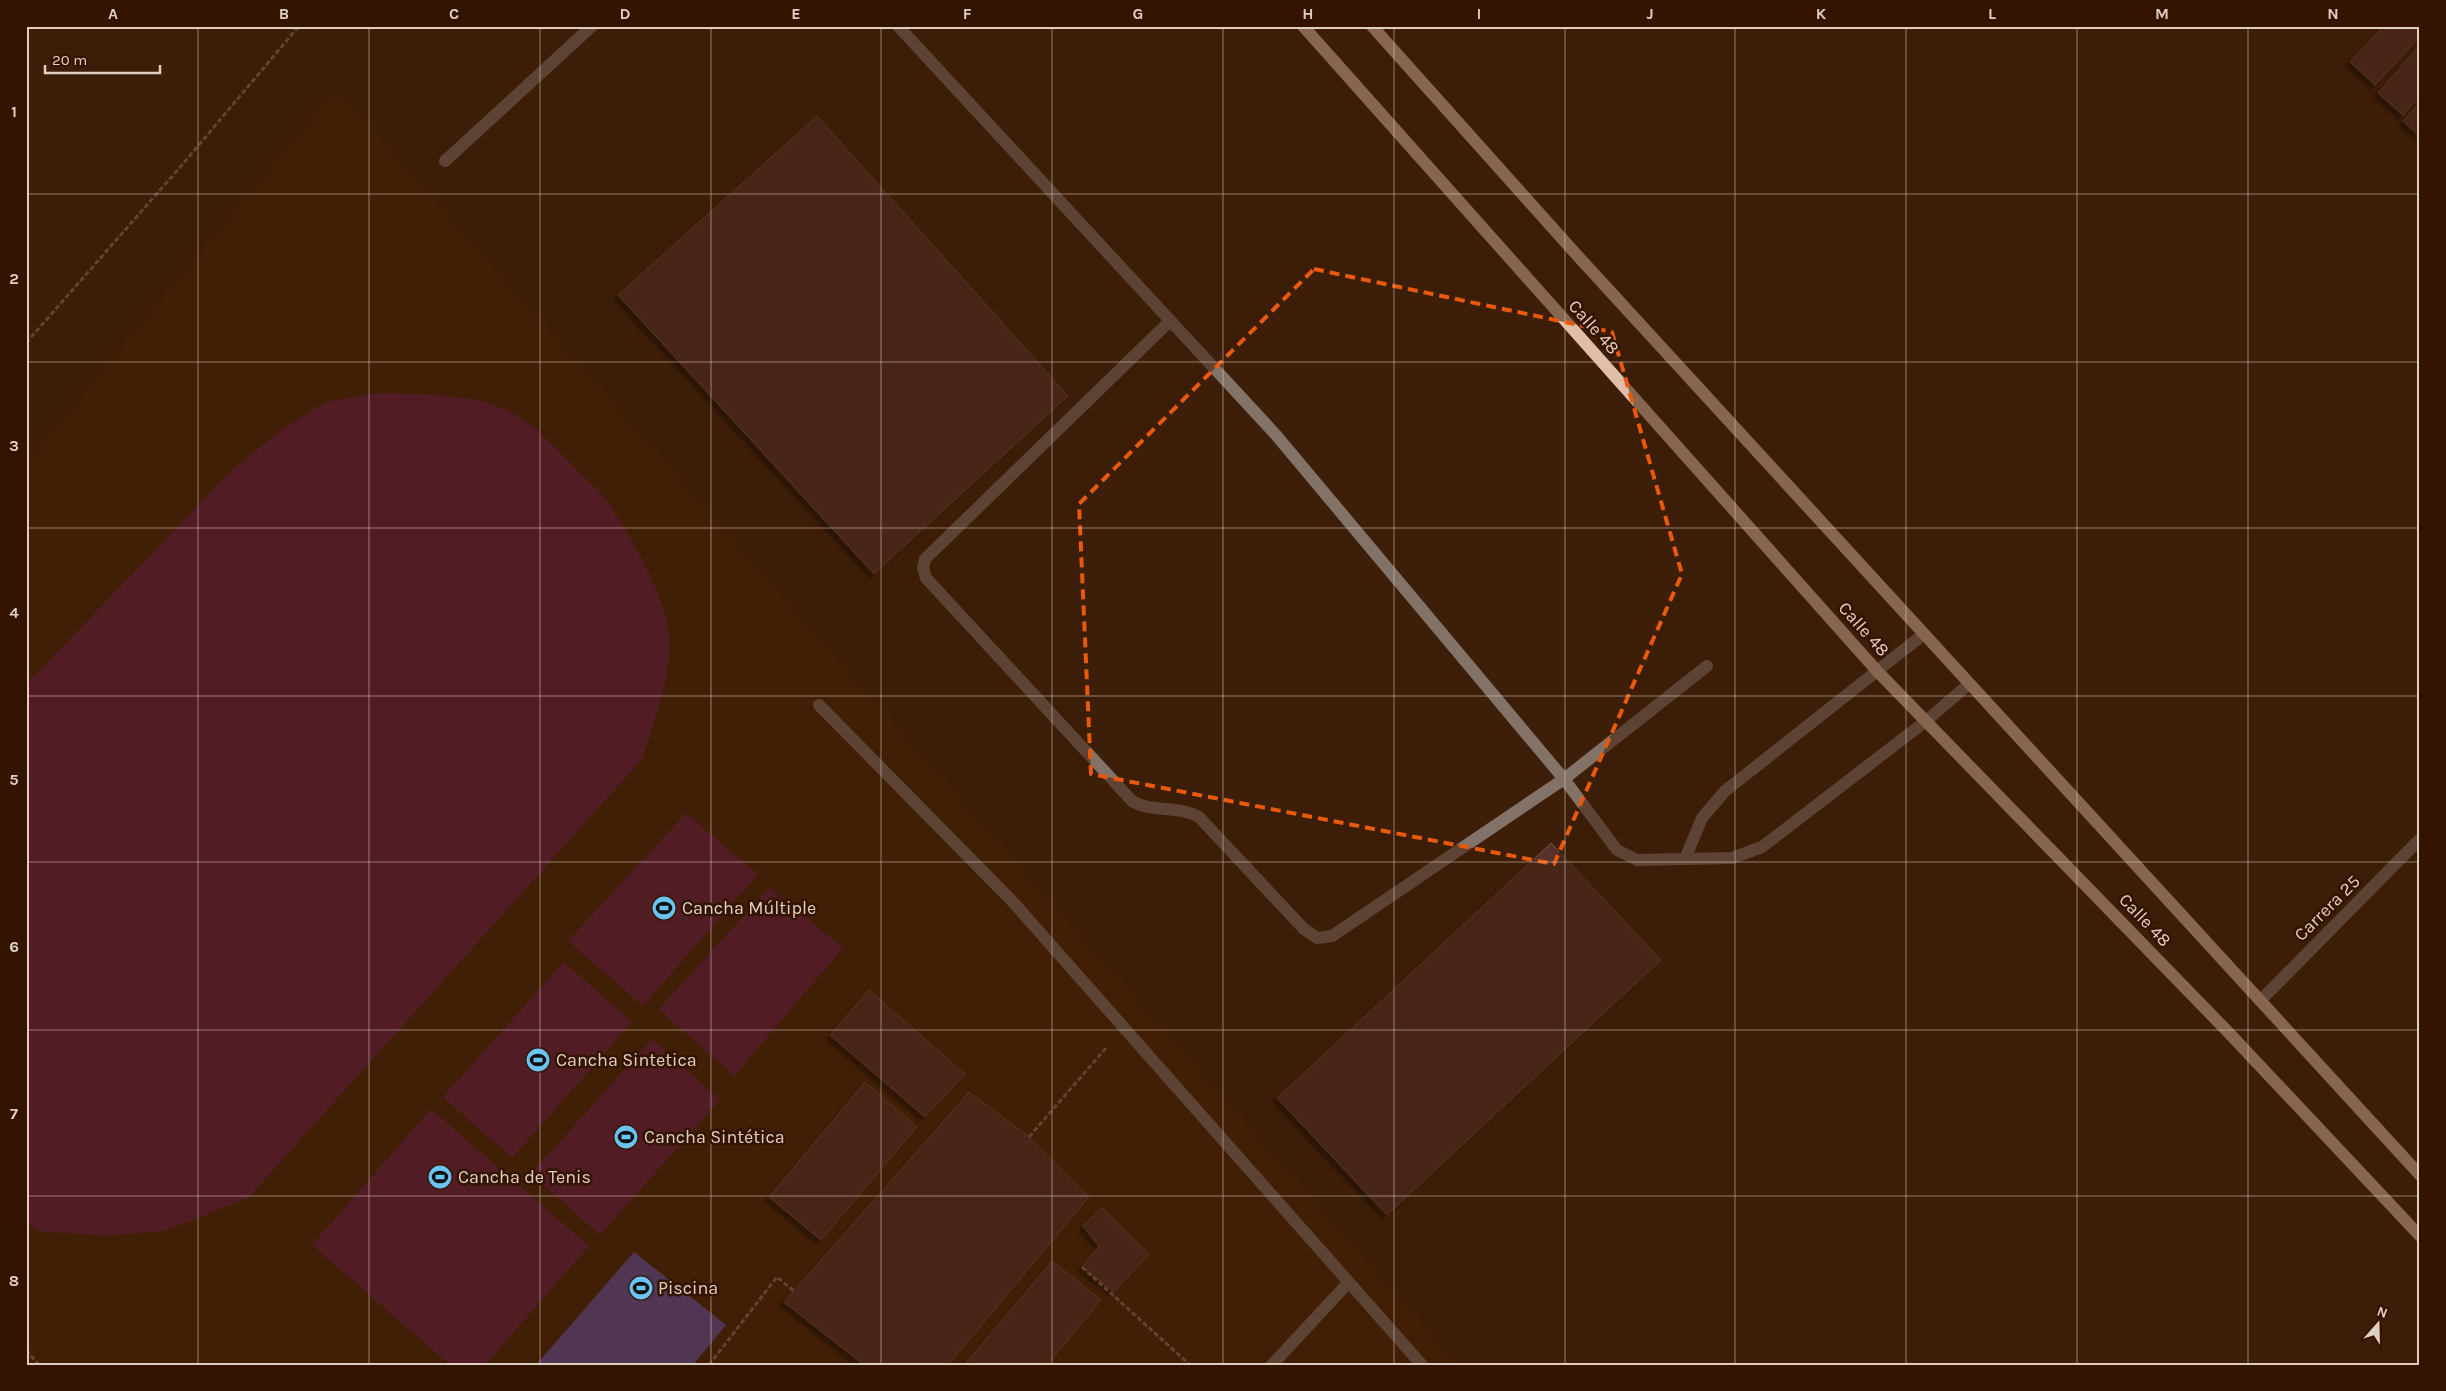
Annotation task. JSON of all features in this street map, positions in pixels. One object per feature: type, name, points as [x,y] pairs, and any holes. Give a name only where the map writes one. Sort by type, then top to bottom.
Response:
[{"type":"main road","name":"Calle 48","points":[[1303,26],[1878,672],[2230,1033],[2420,1236]]},
{"type":"main road","name":"Calle 48","points":[[1372,26],[1582,261],[2420,1176]]},
{"type":"street","points":[[445,161],[592,26]]},
{"type":"street","points":[[898,26],[1276,435],[1564,779],[1617,850],[1637,860],[1732,858],[1762,847],[1926,721],[1969,684]]},
{"type":"street","points":[[1170,321],[925,559],[922,568],[926,578],[1132,801],[1141,807],[1187,810],[1199,816],[1304,929],[1317,938],[1332,936],[1564,779],[1707,666]]},
{"type":"street","points":[[1685,859],[1702,818],[1725,791],[1924,634]]},
{"type":"street","points":[[818,705],[1012,901],[1422,1365]]},
{"type":"street","name":"Carrera 25","points":[[2260,1001],[2420,839]]},
{"type":"street","points":[[1272,1365],[1348,1283]]},
{"type":"path","points":[[26,343],[182,165],[299,26]]},
{"type":"path","points":[[1029,1137],[1125,1027]]},
{"type":"path","points":[[1082,1267],[1190,1365]]},
{"type":"path","points":[[709,1365],[777,1277],[794,1291]]},
{"type":"path","points":[[26,1350],[39,1365]]},
{"type":"highlighted area","points":[[1314,269],[1612,332],[1682,574],[1554,864],[1091,774],[1079,504]]},
{"type":"shaded area","points":[[337,87],[1460,1365],[26,1365],[26,462]]},
{"type":"shaded area","points":[[380,393],[456,397],[486,402],[500,407],[524,420],[535,429],[601,493],[643,561],[660,601],[669,636],[668,667],[665,682],[643,758],[248,1198],[168,1230],[108,1236],[40,1231],[26,1224],[26,685],[233,469],[284,428],[328,401]]},
{"type":"shaded area","name":"Cancha Múltiple","points":[[686,813],[758,874],[643,1006],[568,941]]},
{"type":"shaded area","name":"Cancha Múltiple","points":[[769,888],[843,948],[734,1076],[659,1009]]},
{"type":"shaded area","name":"Cancha Sintetica","points":[[564,962],[632,1022],[512,1158],[443,1097]]},
{"type":"shaded area","name":"Cancha Sintética","points":[[652,1039],[720,1100],[600,1235],[531,1174]]},
{"type":"shaded area","name":"Cancha de Tenis","points":[[431,1109],[589,1246],[485,1365],[450,1365],[312,1245]]},
{"type":"shaded area","name":"Piscina","points":[[634,1252],[726,1325],[693,1365],[536,1365]]},
{"type":"building","points":[[2384,26],[2420,26],[2420,37],[2375,85],[2350,62]]},
{"type":"building","points":[[2420,45],[2420,96],[2403,115],[2378,93]]},
{"type":"building","points":[[2420,103],[2420,136],[2403,121]]},
{"type":"building","points":[[817,116],[1068,396],[874,574],[618,295]]},
{"type":"building","points":[[1551,843],[1661,960],[1387,1215],[1277,1098]]},
{"type":"building","points":[[869,990],[965,1074],[925,1117],[830,1035]]},
{"type":"building","points":[[865,1082],[917,1127],[821,1240],[769,1197]]},
{"type":"building","points":[[969,1092],[1029,1137],[1089,1197],[948,1365],[864,1365],[784,1302]]},
{"type":"building","points":[[1102,1208],[1149,1254],[1114,1292],[1082,1267],[1099,1246],[1083,1226]]},
{"type":"building","points":[[1052,1261],[1101,1300],[1047,1365],[964,1365]]},
{"type":"place","name":"Cancha Múltiple","points":[[664,908]]},
{"type":"place","name":"Cancha Sintetica","points":[[538,1060]]},
{"type":"place","name":"Cancha Sintética","points":[[626,1137]]},
{"type":"place","name":"Cancha de Tenis","points":[[440,1177]]},
{"type":"place","name":"Piscina","points":[[641,1288]]}]
